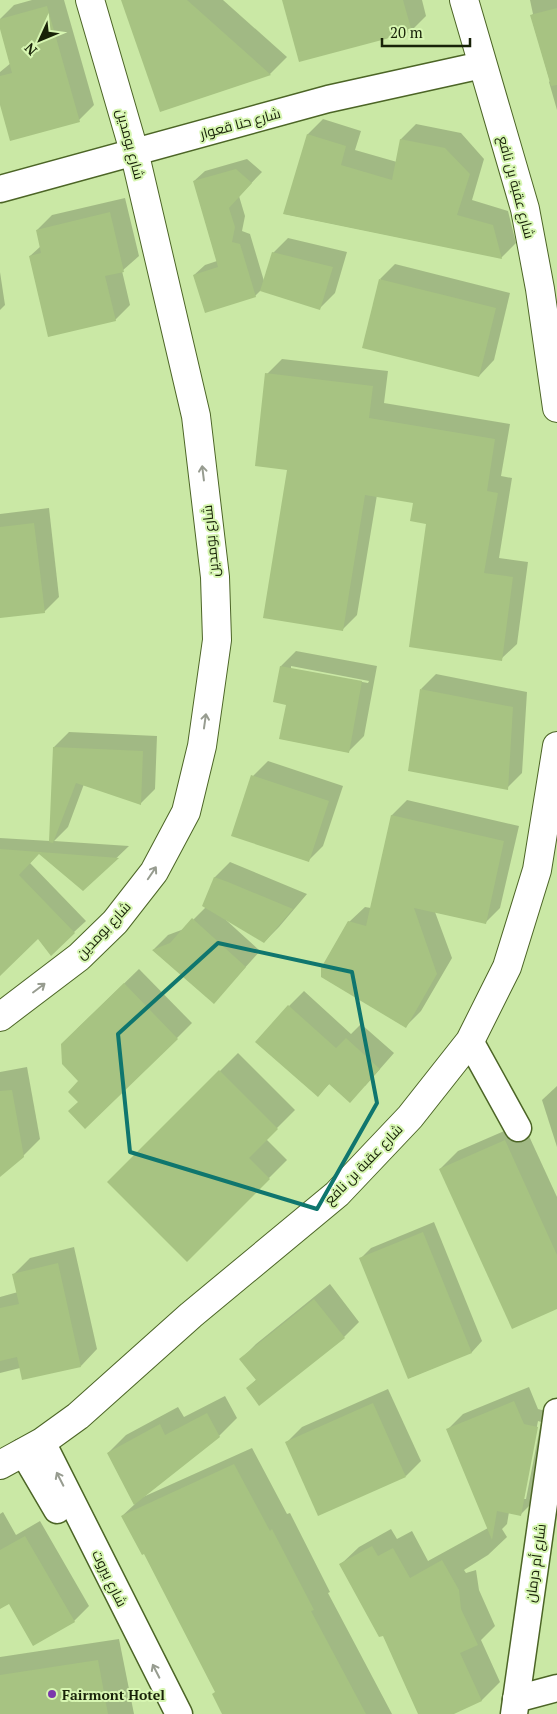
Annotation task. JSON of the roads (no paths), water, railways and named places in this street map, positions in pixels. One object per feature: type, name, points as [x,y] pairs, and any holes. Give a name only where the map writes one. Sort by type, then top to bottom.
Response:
[{"type":"street","name":"شارع بومدين","points":[[0,1017],[79,957],[115,922],[154,872],[186,812],[202,746],[217,640],[215,577],[196,416],[134,151],[90,0]]},
{"type":"street","name":"شارع عقبة بن نافع","points":[[464,0],[525,209],[540,289],[557,408]]},
{"type":"street","name":"شارع حنا قعوار","points":[[0,189],[134,151],[328,100],[482,65]]},
{"type":"street","name":"شارع عقبة بن نافع","points":[[0,1465],[32,1447],[78,1416],[191,1315],[337,1194],[410,1117],[470,1041],[507,966],[537,870],[557,746]]},
{"type":"street","points":[[470,1041],[518,1128]]},
{"type":"street","name":"شارع أم درمان","points":[[515,1707],[557,1412]]},
{"type":"street","name":"شارع بيروت","points":[[32,1447],[73,1539],[160,1714]]},
{"type":"street","name":"شارع بيروت","points":[[32,1447],[178,1714]]},
{"type":"street","points":[[515,1707],[557,1688]]},
{"type":"place","name":"Fairmont Hotel","points":[[52,1694]]}]
